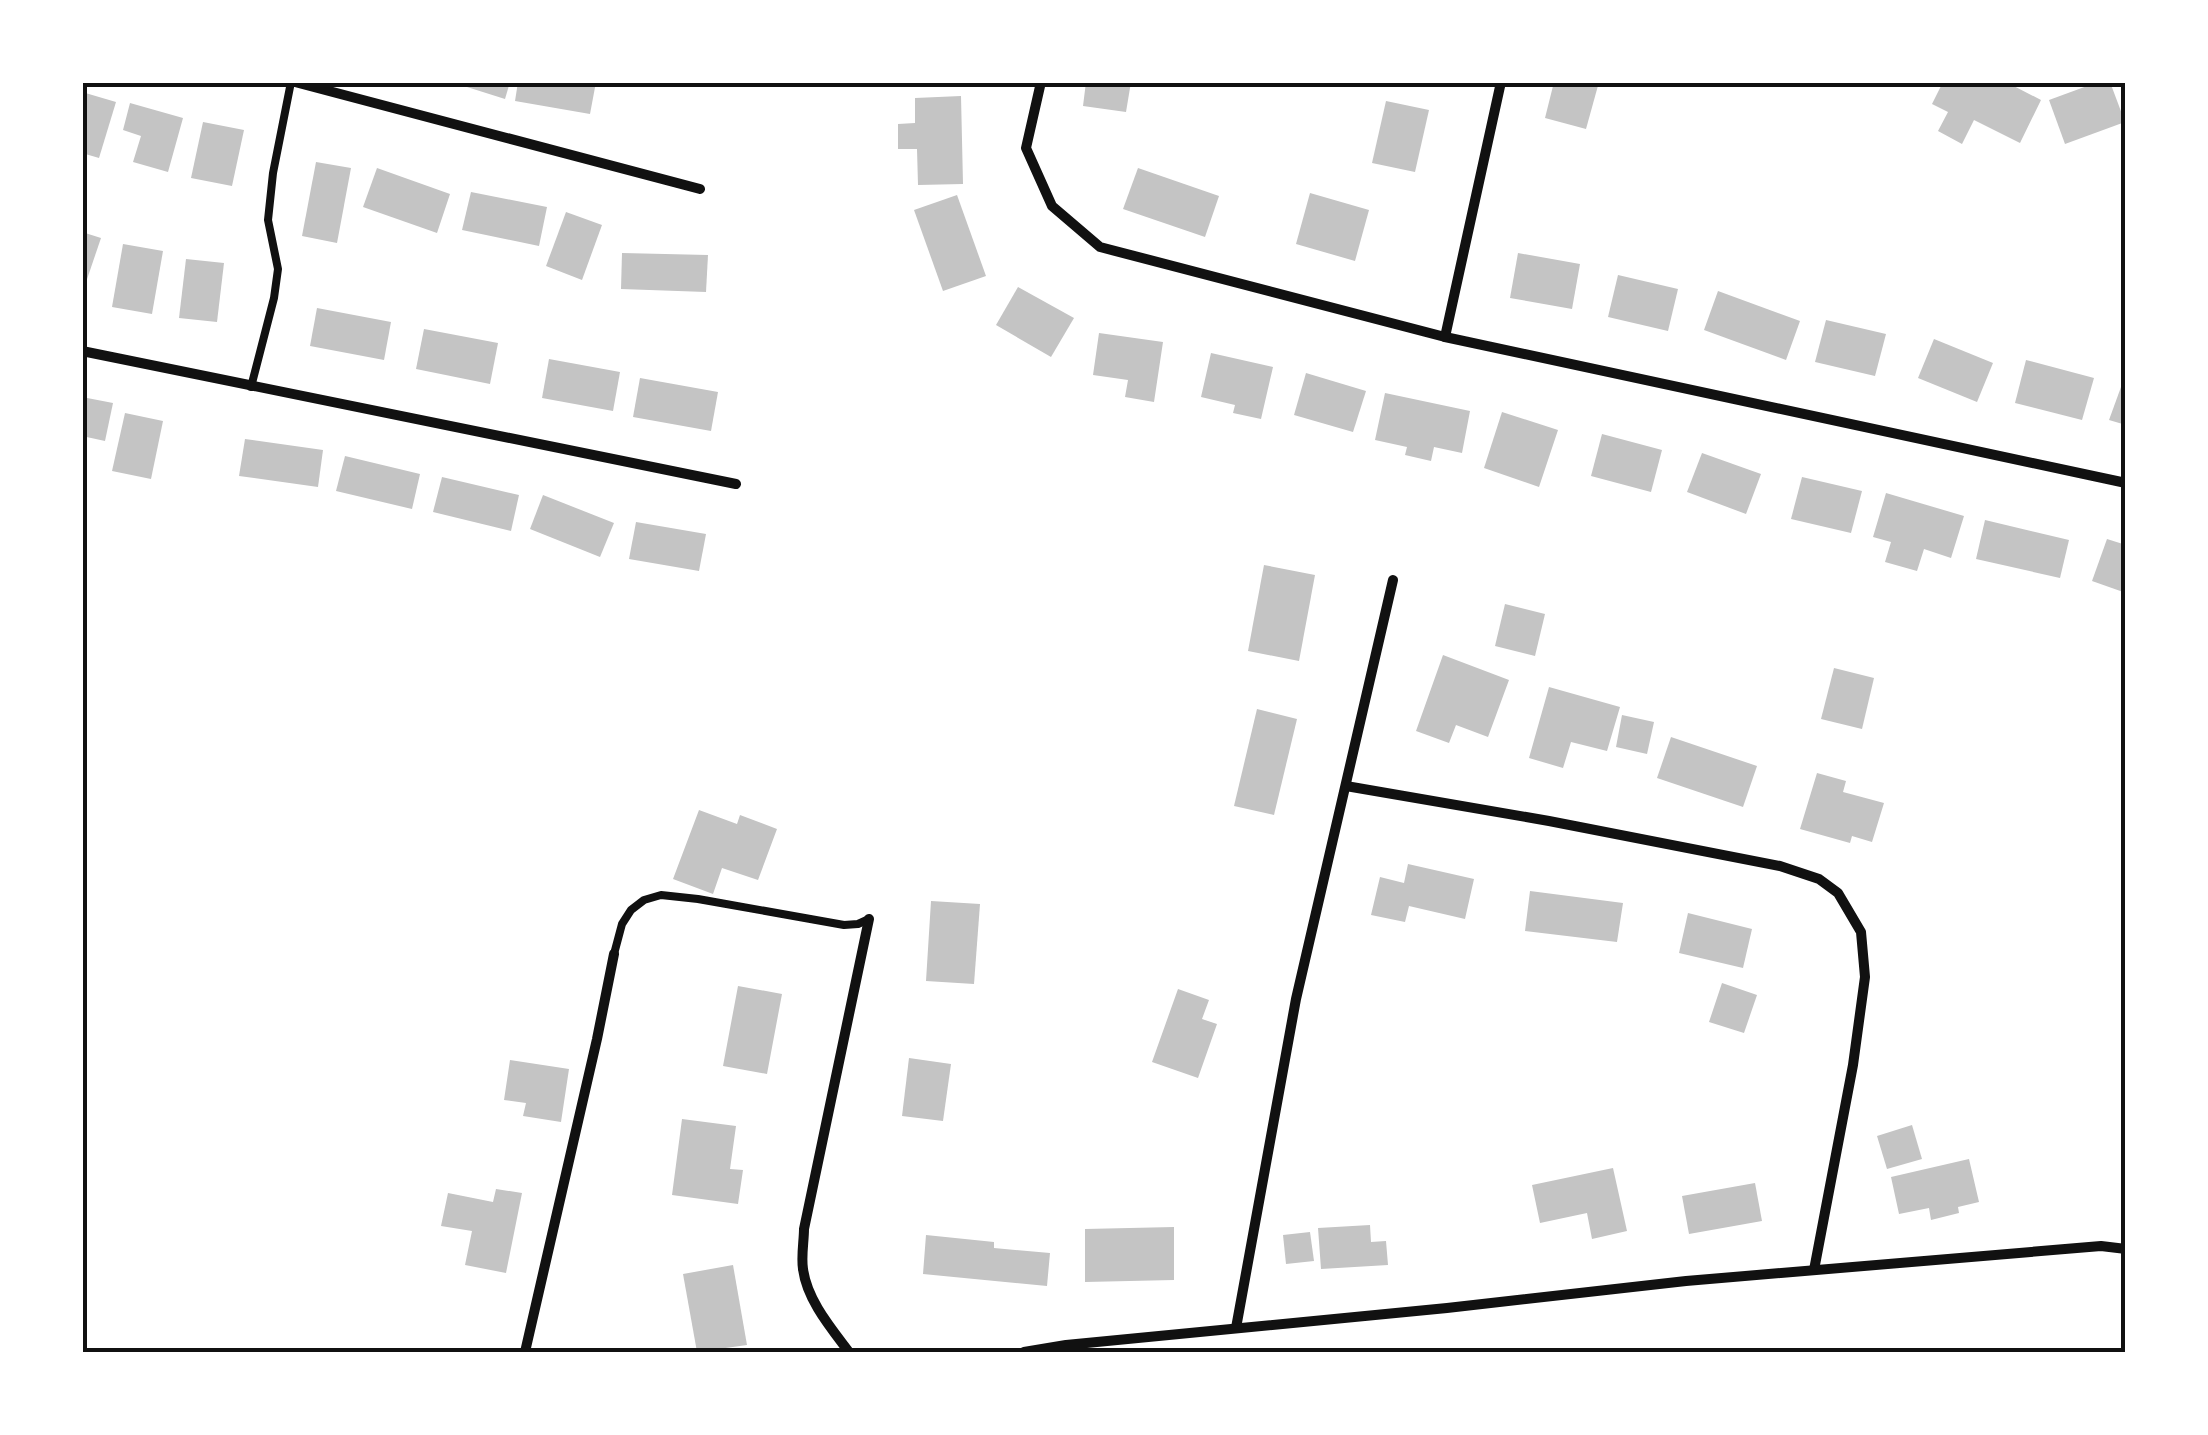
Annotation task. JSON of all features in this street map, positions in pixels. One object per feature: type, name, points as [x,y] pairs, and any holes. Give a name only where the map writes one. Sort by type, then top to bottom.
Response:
[{"type":"street","points":[[293,82],[700,188]]},
{"type":"street","points":[[1041,82],[1026,148],[1052,206],[1100,247],[1445,337],[2126,483]]},
{"type":"street","points":[[1445,337],[1502,82]]},
{"type":"street","points":[[82,352],[736,484]]},
{"type":"street","points":[[1236,1328],[1296,998],[1393,580]]},
{"type":"street","points":[[1346,786],[1780,866],[1819,880],[1838,893],[1861,932],[1865,977],[1853,1065],[1814,1270]]},
{"type":"street","points":[[849,1352],[814,1302],[803,1270],[803,1246],[869,919]]},
{"type":"street","points":[[524,1352],[614,954]]},
{"type":"street","points":[[1024,1352],[1686,1280],[2101,1246],[2126,1248]]},
{"type":"lane","points":[[251,387],[278,269],[268,220],[273,174],[293,82]]},
{"type":"lane","points":[[614,954],[622,924],[631,910],[644,900],[661,896],[844,925],[869,919]]},
{"type":"building","points":[[468,82],[510,82],[505,99],[467,87]]},
{"type":"building","points":[[518,82],[596,82],[590,114],[515,101]]},
{"type":"building","points":[[1086,82],[1131,82],[1126,112],[1083,106]]},
{"type":"building","points":[[1554,82],[1599,82],[1586,129],[1545,118]]},
{"type":"building","points":[[1943,82],[2006,82],[2041,100],[2020,143],[1974,120],[1962,144],[1938,131],[1948,112],[1932,104]]},
{"type":"building","points":[[2098,82],[2110,82],[2125,122],[2065,144],[2049,100]]},
{"type":"building","points":[[82,92],[116,102],[99,158],[82,153]]},
{"type":"building","points":[[961,96],[963,184],[918,185],[917,149],[898,149],[898,124],[915,123],[915,98]]},
{"type":"building","points":[[1386,101],[1429,110],[1415,172],[1372,163]]},
{"type":"building","points":[[130,103],[183,118],[168,172],[133,162],[141,136],[123,130]]},
{"type":"building","points":[[203,122],[244,130],[232,186],[191,178]]},
{"type":"building","points":[[316,162],[351,168],[337,243],[302,236]]},
{"type":"building","points":[[377,168],[450,194],[437,233],[363,207]]},
{"type":"building","points":[[1138,168],[1219,196],[1205,237],[1123,209]]},
{"type":"building","points":[[471,192],[547,207],[539,246],[462,230]]},
{"type":"building","points":[[1310,193],[1369,210],[1355,261],[1296,244]]},
{"type":"building","points":[[957,195],[986,276],[943,291],[914,210]]},
{"type":"building","points":[[566,212],[602,225],[582,280],[546,266]]},
{"type":"building","points":[[82,232],[101,238],[83,291],[82,291]]},
{"type":"building","points":[[123,244],[163,251],[152,314],[112,307]]},
{"type":"building","points":[[622,253],[708,255],[706,292],[621,289]]},
{"type":"building","points":[[1518,253],[1580,264],[1572,309],[1510,298]]},
{"type":"building","points":[[186,259],[224,263],[217,322],[179,318]]},
{"type":"building","points":[[1618,275],[1678,289],[1668,331],[1608,317]]},
{"type":"building","points":[[1018,287],[1074,318],[1051,357],[996,325]]},
{"type":"building","points":[[1718,291],[1800,321],[1786,360],[1704,330]]},
{"type":"building","points":[[317,308],[391,322],[384,360],[310,346]]},
{"type":"building","points":[[1826,320],[1886,334],[1875,376],[1815,362]]},
{"type":"building","points":[[424,329],[498,343],[490,384],[416,369]]},
{"type":"building","points":[[1099,333],[1163,342],[1154,402],[1125,397],[1128,380],[1093,375]]},
{"type":"building","points":[[1934,339],[1993,363],[1977,402],[1918,378]]},
{"type":"building","points":[[1211,353],[1273,367],[1261,419],[1233,413],[1235,405],[1201,397]]},
{"type":"building","points":[[549,359],[620,372],[613,411],[542,398]]},
{"type":"building","points":[[2026,360],[2094,378],[2082,420],[2015,403]]},
{"type":"building","points":[[1306,373],[1366,391],[1353,432],[1294,415]]},
{"type":"building","points":[[2126,376],[2126,425],[2109,420]]},
{"type":"building","points":[[640,378],[718,392],[711,431],[633,417]]},
{"type":"building","points":[[1385,393],[1470,411],[1462,453],[1434,447],[1431,461],[1405,455],[1407,447],[1375,440]]},
{"type":"building","points":[[82,397],[113,403],[105,441],[82,436]]},
{"type":"building","points":[[1502,412],[1558,430],[1539,487],[1484,468]]},
{"type":"building","points":[[125,413],[163,421],[151,479],[112,471]]},
{"type":"building","points":[[1602,434],[1662,450],[1651,492],[1591,476]]},
{"type":"building","points":[[245,439],[323,450],[318,487],[239,476]]},
{"type":"building","points":[[1702,453],[1761,474],[1746,514],[1687,492]]},
{"type":"building","points":[[345,456],[420,474],[412,509],[336,491]]},
{"type":"building","points":[[442,477],[519,495],[511,531],[433,512]]},
{"type":"building","points":[[1802,477],[1862,491],[1851,533],[1791,519]]},
{"type":"building","points":[[1886,493],[1964,516],[1951,558],[1924,549],[1917,571],[1885,562],[1891,542],[1873,537]]},
{"type":"building","points":[[543,495],[614,523],[600,557],[530,529]]},
{"type":"building","points":[[1985,520],[2069,540],[2060,578],[1976,559]]},
{"type":"building","points":[[636,522],[706,534],[699,571],[629,559]]},
{"type":"building","points":[[2107,539],[2126,545],[2126,593],[2092,581]]},
{"type":"building","points":[[1264,565],[1315,575],[1299,661],[1248,651]]},
{"type":"building","points":[[1505,604],[1545,614],[1535,656],[1495,646]]},
{"type":"building","points":[[1443,655],[1509,680],[1488,737],[1456,725],[1449,743],[1416,731]]},
{"type":"building","points":[[1834,668],[1874,678],[1862,729],[1821,719]]},
{"type":"building","points":[[1549,687],[1620,707],[1607,751],[1571,742],[1563,768],[1529,758]]},
{"type":"building","points":[[1257,709],[1297,719],[1274,815],[1234,806]]},
{"type":"building","points":[[1622,715],[1654,722],[1647,754],[1616,747]]},
{"type":"building","points":[[1671,737],[1757,766],[1743,807],[1657,778]]},
{"type":"building","points":[[1817,773],[1846,781],[1843,792],[1884,803],[1872,842],[1852,836],[1850,843],[1800,829]]},
{"type":"building","points":[[699,810],[737,824],[740,815],[777,829],[758,880],[722,868],[713,894],[673,879]]},
{"type":"building","points":[[1408,864],[1474,879],[1465,919],[1409,906],[1405,922],[1371,915],[1380,877],[1404,883]]},
{"type":"building","points":[[1530,891],[1623,903],[1617,942],[1525,931]]},
{"type":"building","points":[[931,901],[980,904],[974,984],[926,981]]},
{"type":"building","points":[[1688,913],[1752,929],[1743,968],[1679,953]]},
{"type":"building","points":[[1722,983],[1757,995],[1744,1033],[1709,1022]]},
{"type":"building","points":[[738,986],[782,994],[767,1074],[723,1066]]},
{"type":"building","points":[[1178,989],[1209,1000],[1202,1019],[1217,1024],[1198,1078],[1152,1062]]},
{"type":"building","points":[[909,1058],[951,1064],[943,1121],[902,1116]]},
{"type":"building","points":[[510,1060],[569,1069],[561,1122],[523,1116],[526,1103],[504,1100]]},
{"type":"building","points":[[682,1119],[736,1126],[730,1169],[743,1170],[738,1204],[672,1195]]},
{"type":"building","points":[[1912,1125],[1922,1159],[1887,1169],[1877,1136]]},
{"type":"building","points":[[1969,1159],[1979,1202],[1958,1207],[1959,1213],[1931,1220],[1929,1208],[1899,1214],[1891,1177]]},
{"type":"building","points":[[1613,1168],[1627,1231],[1592,1239],[1587,1213],[1540,1223],[1532,1185]]},
{"type":"building","points":[[1755,1183],[1762,1221],[1689,1234],[1682,1196]]},
{"type":"building","points":[[496,1189],[522,1193],[506,1273],[465,1265],[472,1231],[441,1226],[448,1193],[493,1202]]},
{"type":"building","points":[[1370,1225],[1371,1242],[1386,1241],[1388,1265],[1321,1269],[1318,1228]]},
{"type":"building","points":[[1174,1227],[1174,1280],[1085,1282],[1085,1229]]},
{"type":"building","points":[[1310,1232],[1314,1261],[1286,1264],[1283,1235]]},
{"type":"building","points":[[926,1235],[994,1242],[994,1248],[1050,1253],[1047,1286],[923,1274]]},
{"type":"building","points":[[733,1265],[747,1345],[697,1352],[683,1274]]}]
